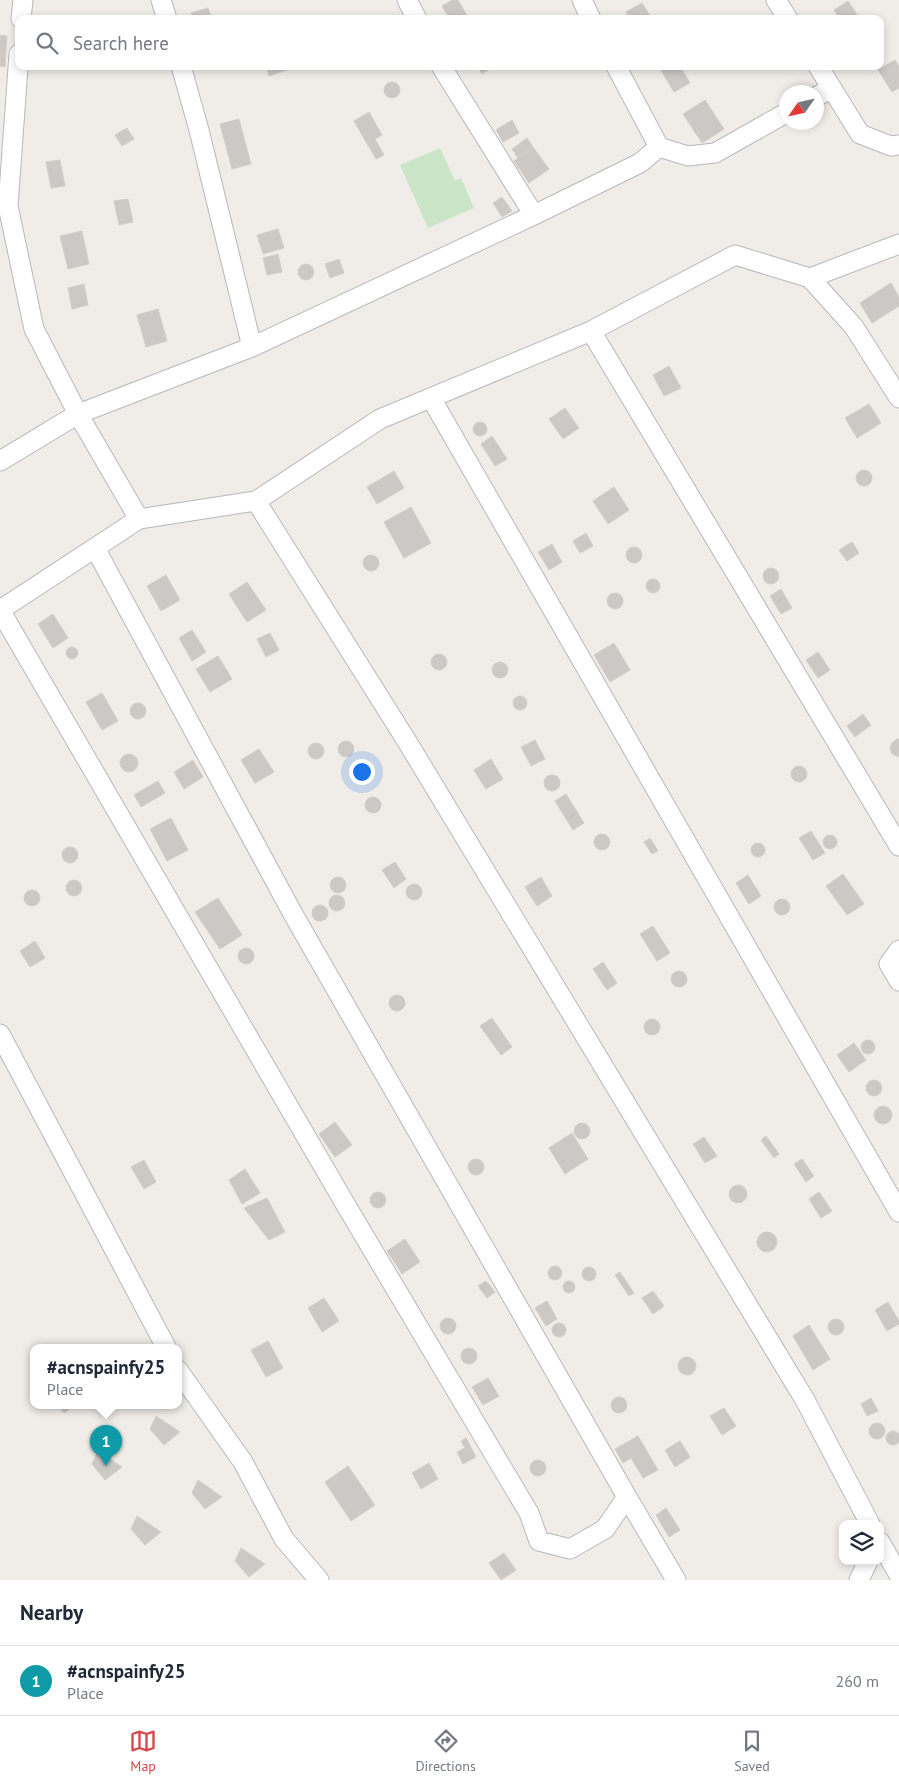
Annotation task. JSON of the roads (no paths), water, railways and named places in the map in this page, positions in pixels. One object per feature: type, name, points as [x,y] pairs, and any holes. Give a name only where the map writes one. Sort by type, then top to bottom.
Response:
[{"type":"street","points":[[21,15],[23,0]]},
{"type":"street","points":[[161,0],[166,15]]},
{"type":"street","points":[[407,0],[415,15]]},
{"type":"street","points":[[582,0],[589,15]]},
{"type":"street","points":[[776,0],[785,15]]},
{"type":"street","points":[[18,70],[8,206],[34,329],[78,414],[140,519]]},
{"type":"street","points":[[182,70],[199,130],[252,347]]},
{"type":"street","points":[[443,70],[534,215]]},
{"type":"street","points":[[618,70],[659,147],[688,156],[715,153],[779,117]]},
{"type":"street","points":[[819,70],[822,85]]},
{"type":"street","points":[[824,92],[860,134],[891,146],[899,145]]},
{"type":"street","points":[[0,461],[78,414],[252,347],[534,215],[640,163],[659,147]]},
{"type":"street","points":[[810,278],[899,244]]},
{"type":"street","points":[[627,1497],[605,1528],[570,1549],[539,1541],[529,1513],[347,1207],[0,610],[140,519],[256,501],[380,420],[591,331],[734,255],[810,278],[854,328],[899,398]]},
{"type":"street","points":[[591,331],[899,846]]},
{"type":"street","points":[[432,398],[899,1212]]},
{"type":"street","points":[[256,501],[408,743],[805,1400],[868,1520]]},
{"type":"street","points":[[95,548],[293,914],[676,1580]]},
{"type":"street","points":[[899,950],[889,964],[899,981]]},
{"type":"street","points":[[0,1034],[164,1344]]},
{"type":"street","points":[[182,1376],[243,1462],[284,1539],[319,1580]]},
{"type":"street","points":[[884,1549],[899,1575]]},
{"type":"street","points":[[859,1580],[866,1565]]},
{"type":"place","name":"#acnspainfy25","points":[[106,1466]]}]
